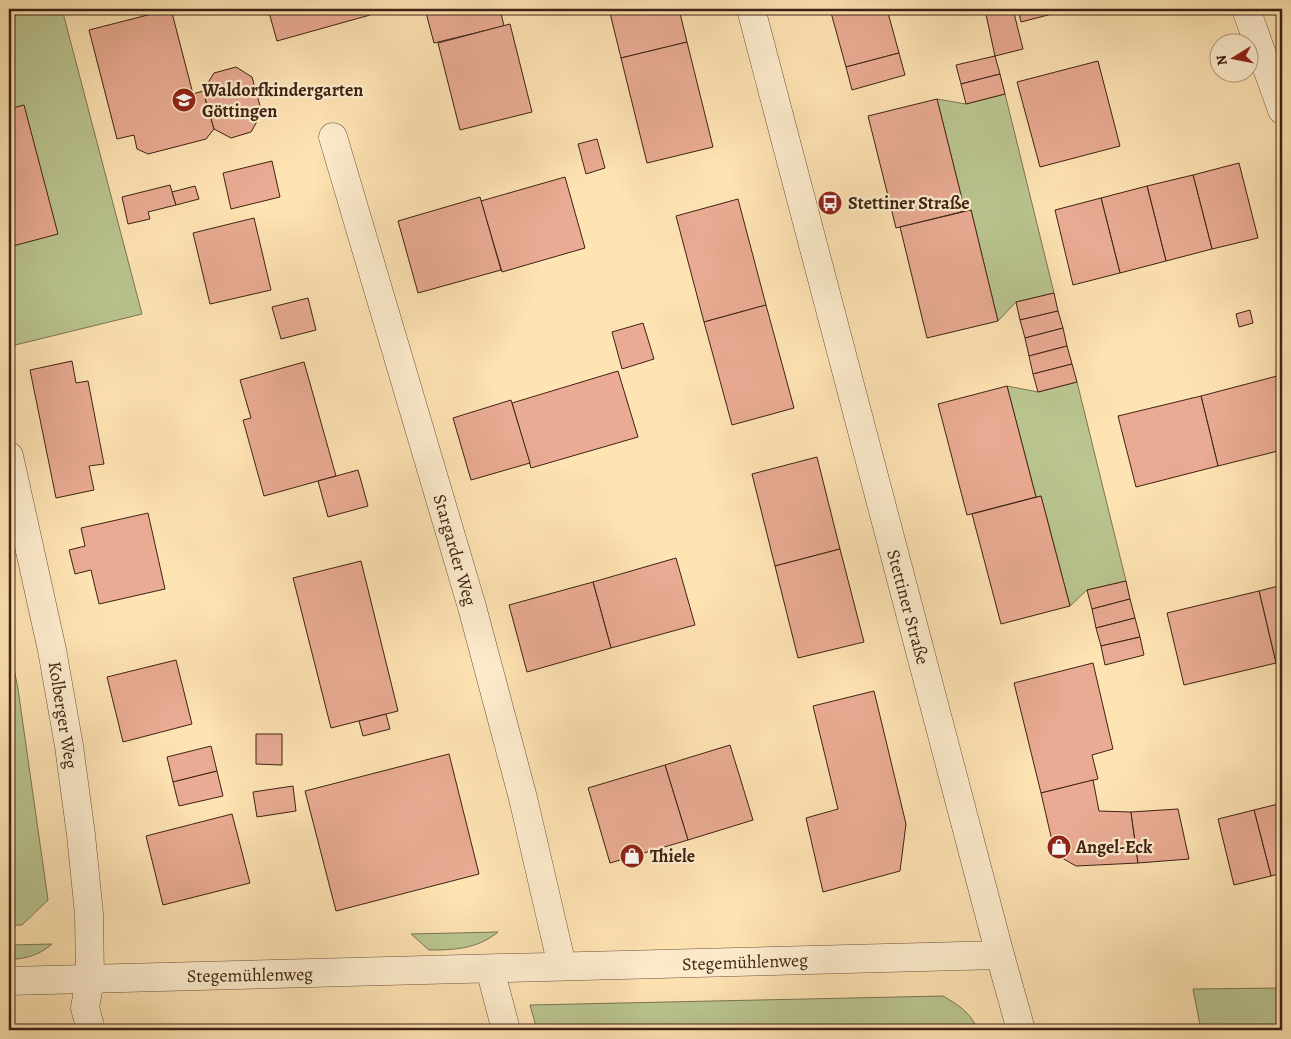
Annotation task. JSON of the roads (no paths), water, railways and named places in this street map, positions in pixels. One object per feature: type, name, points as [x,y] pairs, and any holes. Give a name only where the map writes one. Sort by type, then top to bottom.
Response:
[{"type":"street","name":"Stettiner Straße","points":[[751,9],[1021,1030]]},
{"type":"street","points":[[1246,9],[1282,110]]},
{"type":"street","name":"Stargarder Weg","points":[[333,137],[472,606],[523,798],[562,966]]},
{"type":"street","name":"Kolberger Weg","points":[[9,456],[52,650],[69,746],[89,914],[90,979],[85,1008],[91,1030]]},
{"type":"street","name":"Stegemühlenweg","points":[[9,981],[1000,955]]},
{"type":"street","points":[[490,969],[506,1030]]},
{"type":"place","name":"Waldorfkindergarten Göttingen","points":[[184,100]]},
{"type":"place","name":"Stettiner Straße","points":[[830,203]]},
{"type":"place","name":"Angel-Eck","points":[[1059,847]]},
{"type":"place","name":"Thiele","points":[[632,856]]}]
